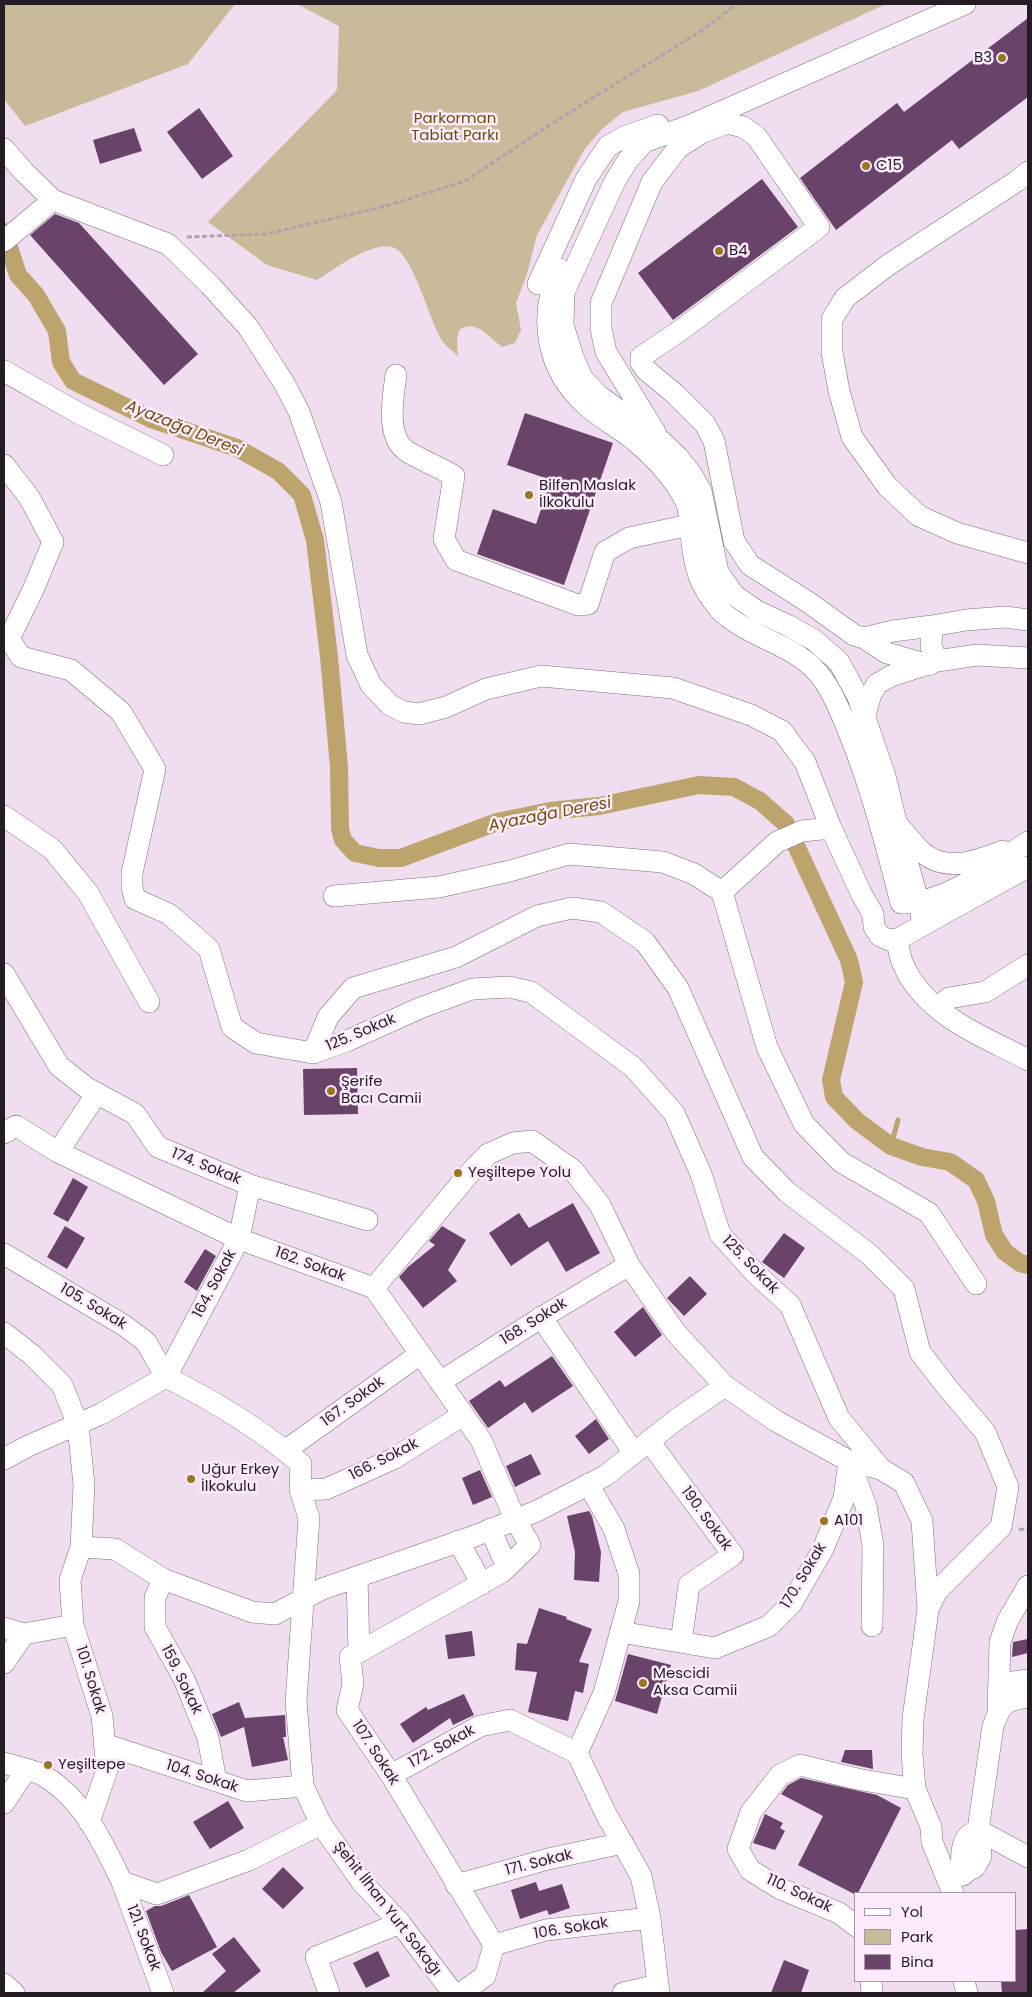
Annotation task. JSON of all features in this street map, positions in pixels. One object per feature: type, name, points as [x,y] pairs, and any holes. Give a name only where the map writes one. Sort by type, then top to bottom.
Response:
[{"type":"street","points":[[909,903],[896,822],[885,776],[858,697],[839,662],[814,640],[757,611],[734,595],[718,572],[699,523],[674,481],[635,441],[587,407],[565,379],[552,353],[547,324],[547,309],[551,288],[573,237],[609,164],[620,146],[635,133],[679,118],[813,55],[929,4]]},
{"type":"street","points":[[920,926],[922,920],[909,903],[889,853],[857,752],[826,682],[814,667],[793,652],[746,629],[721,612],[701,584],[693,558],[699,523],[701,491],[690,472],[678,457],[659,439],[599,396],[582,378],[563,325],[564,292],[614,180],[644,142],[691,125],[965,4]]},
{"type":"street","points":[[659,439],[606,352],[601,329],[602,303],[652,182],[678,148],[703,132],[728,123],[743,127],[756,136],[819,227],[681,330],[641,357],[642,363],[646,370],[675,394],[705,424],[714,441],[734,541],[750,565],[808,602],[854,635],[864,638],[887,653],[933,663]]},
{"type":"street","points":[[4,148],[24,172],[53,200],[168,244],[210,285],[248,327],[284,383],[299,412],[331,502],[357,655],[371,685],[390,706],[404,712],[419,714],[446,707],[486,689],[542,676],[673,688],[751,716],[782,731],[805,762],[831,828],[862,895],[873,914],[874,927],[880,936],[889,940],[898,940],[1028,867]]},
{"type":"street","points":[[1028,172],[888,265],[845,298],[832,318],[832,352],[839,391],[852,437],[886,486],[919,516],[957,533],[1028,553]]},
{"type":"street","points":[[11,236],[53,200]]},
{"type":"street","points":[[4,371],[80,414],[163,455]]},
{"type":"street","points":[[396,374],[391,414],[398,443],[407,451],[454,476],[444,539],[456,560],[578,605],[588,604],[605,552],[629,538],[699,523]]},
{"type":"street","name":"125. Sokak","points":[[4,465],[29,497],[53,542],[33,590],[9,639],[21,657],[71,670],[121,712],[156,770],[132,873],[132,887],[135,899],[170,914],[209,949],[232,1027],[256,1043],[313,1053],[347,1041],[420,1008],[472,989],[509,987],[531,992],[633,1067],[674,1113],[701,1174],[720,1234],[755,1273],[790,1305],[839,1418],[881,1469]]},
{"type":"street","points":[[864,638],[894,631],[966,620],[1005,617],[1028,620]]},
{"type":"street","points":[[932,626],[931,646],[933,663]]},
{"type":"street","points":[[864,718],[871,694],[877,684],[891,676],[933,663],[977,655],[1028,658]]},
{"type":"street","points":[[4,816],[52,849],[88,893],[149,1002]]},
{"type":"street","points":[[896,822],[922,852],[937,861],[948,864],[980,860],[1028,842]]},
{"type":"street","points":[[722,892],[778,842],[802,831],[831,828]]},
{"type":"street","points":[[873,914],[888,905],[909,903],[950,891],[982,874],[1028,842]]},
{"type":"street","points":[[334,896],[439,887],[510,871],[569,854],[663,862],[694,874],[722,892],[767,1047],[804,1124],[841,1162],[929,1212],[976,1284]]},
{"type":"street","points":[[313,1053],[328,1016],[353,988],[456,957],[537,916],[572,908],[601,912],[645,942],[678,988],[753,1157],[788,1192],[869,1254],[904,1289],[920,1352],[985,1432],[1008,1487],[1001,1527],[938,1591],[928,1609]]},
{"type":"street","points":[[898,940],[898,951],[902,963],[922,994],[937,1008],[951,1020],[971,1032],[1028,1060]]},
{"type":"street","points":[[937,1008],[949,998],[985,992],[1028,965]]},
{"type":"street","name":"174. Sokak","points":[[4,974],[59,1066],[87,1088],[135,1114],[158,1147],[250,1185],[367,1220]]},
{"type":"street","points":[[58,1152],[97,1093]]},
{"type":"street","name":"162. Sokak","points":[[4,1133],[16,1126],[58,1152],[239,1239],[374,1288]]},
{"type":"street","points":[[357,1577],[359,1652],[502,1572],[530,1545],[515,1519],[481,1440],[374,1288],[474,1168],[488,1154],[513,1143],[532,1142],[573,1170],[600,1205],[629,1265],[676,1333],[726,1386],[776,1421],[849,1461],[881,1469],[904,1483],[922,1521],[928,1609],[913,1719],[912,1754],[915,1789],[930,1828],[932,1842],[958,1886]]},
{"type":"street","name":"164. Sokak","points":[[166,1377],[239,1239],[250,1185]]},
{"type":"street","name":"105. Sokak","points":[[4,1254],[126,1326],[146,1342],[166,1377]]},
{"type":"street","name":"168. Sokak","points":[[440,1382],[541,1317],[629,1265]]},
{"type":"street","points":[[541,1317],[641,1447]]},
{"type":"street","name":"101. Sokak","points":[[4,1333],[32,1355],[62,1385],[78,1425],[84,1485],[81,1546],[70,1580],[73,1625],[102,1716],[107,1770],[88,1822]]},
{"type":"street","name":"167. Sokak","points":[[286,1450],[420,1354]]},
{"type":"street","points":[[4,1459],[28,1446],[78,1425],[166,1377],[192,1390],[286,1450],[301,1464],[300,1490],[309,1518],[296,1701],[302,1786]]},
{"type":"street","points":[[81,1546],[115,1549],[163,1579],[252,1612],[274,1614],[322,1589],[537,1511],[605,1476],[641,1447],[726,1386]]},
{"type":"street","name":"166. Sokak","points":[[300,1490],[326,1489],[393,1459],[463,1415]]},
{"type":"street","name":"190. Sokak","points":[[641,1447],[733,1555],[689,1585],[681,1642]]},
{"type":"street","points":[[849,1461],[866,1506],[873,1545],[872,1626]]},
{"type":"street","name":"170. Sokak","points":[[620,1632],[715,1648],[769,1626],[791,1604],[823,1549],[844,1498],[849,1461]]},
{"type":"street","points":[[588,1484],[614,1529],[629,1574],[629,1601],[604,1693],[577,1753],[606,1814],[641,1876],[650,1918],[659,1989],[623,1993]]},
{"type":"street","points":[[490,1529],[507,1567]]},
{"type":"street","points":[[458,1541],[482,1584]]},
{"type":"street","name":"159. Sokak","points":[[163,1579],[155,1598],[155,1627],[184,1679],[208,1738],[216,1781]]},
{"type":"street","points":[[958,1886],[963,1848],[968,1837],[978,1830],[993,1726],[998,1710],[1000,1642],[1008,1620],[1028,1586]]},
{"type":"street","points":[[4,1628],[24,1634],[73,1625]]},
{"type":"street","points":[[4,1663],[24,1634]]},
{"type":"street","name":"107. Sokak","points":[[359,1652],[350,1657],[353,1684],[347,1710],[390,1775],[494,1945]]},
{"type":"street","points":[[999,1684],[1028,1680]]},
{"type":"street","points":[[998,1710],[1012,1699],[1028,1697]]},
{"type":"street","name":"172. Sokak","points":[[390,1775],[480,1726],[510,1720],[577,1753]]},
{"type":"street","name":"104. Sokak","points":[[104,1744],[247,1792],[302,1786]]},
{"type":"street","points":[[4,1763],[43,1775],[71,1797],[102,1840],[122,1882],[158,1894],[249,1860],[321,1824]]},
{"type":"street","name":"110. Sokak","points":[[854,1924],[839,1913],[781,1889],[750,1870],[738,1849],[751,1812],[780,1775],[800,1765],[857,1780],[915,1789]]},
{"type":"street","points":[[4,1803],[26,1770]]},
{"type":"street","name":"Şehit İlhan Yurt Sokağı","points":[[302,1786],[321,1824],[361,1880],[400,1923],[453,1993]]},
{"type":"street","points":[[978,1830],[1028,1858]]},
{"type":"street","name":"171. Sokak","points":[[456,1885],[548,1859],[623,1844]]},
{"type":"street","name":"121. Sokak","points":[[122,1882],[164,1993]]},
{"type":"street","name":"106. Sokak","points":[[494,1945],[546,1930],[650,1918]]},
{"type":"street","points":[[330,1993],[316,1958],[400,1923]]},
{"type":"street","points":[[461,1993],[485,1976],[494,1945]]},
{"type":"street","points":[[4,1984],[14,1993]]},
{"type":"path","points":[[168,244],[189,236],[266,234],[386,206],[465,181],[562,117],[701,31],[737,4]]},
{"type":"green space","points":[[4,4],[235,4],[188,64],[25,126],[4,99]]},
{"type":"green space","name":"Parkorman Tabiat Parkı","points":[[297,4],[886,4],[698,91],[623,112],[602,129],[584,150],[537,235],[527,274],[516,303],[521,330],[515,343],[502,347],[482,330],[471,326],[465,327],[459,330],[457,340],[458,356],[446,345],[438,333],[414,275],[400,252],[392,247],[384,246],[364,252],[317,280],[267,265],[208,222],[337,90],[339,26]]},
{"type":"building","points":[[1028,18],[1028,97],[959,149],[952,140],[836,230],[800,178],[897,103],[904,112]]},
{"type":"building","points":[[199,108],[233,156],[202,179],[167,132]]},
{"type":"building","points":[[134,128],[142,151],[100,164],[93,140]]},
{"type":"building","name":"B4","points":[[762,179],[798,227],[673,320],[638,273]]},
{"type":"building","points":[[55,214],[79,223],[198,354],[164,385],[30,235]]},
{"type":"building","points":[[525,413],[613,443],[564,585],[477,554],[493,509],[536,524],[551,480],[507,465]]},
{"type":"building","name":"Şerife Bacı Camii","points":[[357,1068],[358,1114],[304,1115],[303,1069]]},
{"type":"building","points":[[73,1178],[88,1187],[68,1222],[53,1214]]},
{"type":"building","points":[[573,1203],[600,1253],[566,1272],[548,1241],[511,1266],[489,1233],[519,1213],[529,1228]]},
{"type":"building","points":[[65,1226],[85,1238],[67,1269],[47,1257]]},
{"type":"building","points":[[442,1226],[466,1240],[448,1270],[457,1281],[423,1308],[399,1277],[435,1245],[429,1241]]},
{"type":"building","points":[[784,1233],[805,1248],[784,1278],[762,1262]]},
{"type":"building","points":[[205,1249],[216,1256],[197,1291],[184,1282]]},
{"type":"building","points":[[690,1276],[707,1294],[684,1316],[667,1298]]},
{"type":"building","points":[[643,1307],[662,1335],[635,1357],[614,1332]]},
{"type":"building","points":[[552,1356],[573,1386],[532,1413],[525,1402],[488,1428],[469,1401],[500,1380],[505,1387]]},
{"type":"building","points":[[596,1419],[609,1439],[589,1454],[575,1436]]},
{"type":"building","points":[[531,1454],[541,1474],[515,1487],[506,1466]]},
{"type":"building","points":[[480,1470],[492,1497],[473,1505],[462,1478]]},
{"type":"building","points":[[589,1511],[601,1552],[599,1582],[574,1580],[575,1552],[567,1516]]},
{"type":"building","points":[[539,1608],[567,1617],[566,1619],[592,1629],[579,1662],[589,1664],[583,1693],[575,1691],[568,1721],[528,1712],[537,1672],[515,1670],[517,1643],[527,1644]]},
{"type":"building","points":[[472,1631],[475,1656],[448,1659],[445,1635]]},
{"type":"building","points":[[1028,1639],[1028,1653],[1012,1657],[1013,1642]]},
{"type":"building","name":"Mescidi Aksa Camii","points":[[628,1654],[671,1665],[657,1714],[615,1701]]},
{"type":"building","points":[[464,1694],[474,1715],[453,1725],[450,1718],[413,1743],[400,1724],[426,1707],[428,1710]]},
{"type":"building","points":[[239,1702],[245,1718],[285,1715],[286,1737],[283,1737],[288,1760],[252,1767],[244,1727],[221,1737],[212,1714]]},
{"type":"building","points":[[845,1750],[872,1750],[873,1769],[841,1762]]},
{"type":"building","points":[[801,1778],[877,1795],[901,1808],[859,1892],[854,1892],[854,1894],[798,1865],[823,1816],[781,1794],[788,1785]]},
{"type":"building","points":[[228,1801],[244,1828],[210,1849],[193,1822]]},
{"type":"building","points":[[765,1814],[783,1823],[780,1828],[785,1831],[775,1850],[753,1843]]},
{"type":"building","points":[[283,1867],[304,1888],[283,1909],[262,1889]]},
{"type":"building","points":[[536,1882],[539,1891],[562,1884],[570,1908],[549,1915],[547,1910],[520,1919],[511,1890]]},
{"type":"building","points":[[189,1895],[217,1947],[172,1971],[161,1952],[146,1911],[155,1906],[161,1906]]},
{"type":"building","points":[[1028,1929],[1028,1993],[1002,1993],[1001,1982],[1017,1982],[1017,1930]]},
{"type":"building","points":[[234,1937],[261,1971],[233,1993],[202,1993],[226,1971],[212,1954]]},
{"type":"building","points":[[378,1951],[390,1976],[366,1988],[353,1963]]},
{"type":"building","points":[[784,1960],[809,1970],[801,1993],[771,1993]]},
{"type":"waterway","name":"Ayazağa Deresi","points":[[4,232],[18,275],[36,295],[57,331],[61,362],[73,381],[151,419],[237,448],[278,471],[302,495],[315,540],[329,657],[339,767],[340,829],[343,840],[355,853],[379,858],[401,858],[497,822],[550,811],[599,806],[699,785],[734,787],[760,801],[786,824],[849,960],[854,982],[831,1080],[834,1097],[857,1121],[891,1146],[922,1157],[950,1162],[976,1180],[986,1201],[994,1235],[1005,1252],[1020,1263],[1028,1265]]},
{"type":"waterway","points":[[891,1146],[898,1120]]},
{"type":"place","name":"B3","points":[[1002,58]]},
{"type":"place","name":"C15","points":[[866,166]]},
{"type":"place","name":"B4","points":[[719,251]]},
{"type":"place","name":"Bilfen Maslak İlkokulu","points":[[529,495]]},
{"type":"place","name":"Şerife Bacı Camii","points":[[331,1091]]},
{"type":"place","name":"Yeşiltepe Yolu","points":[[458,1173]]},
{"type":"place","name":"Uğur Erkey İlkokulu","points":[[191,1479]]},
{"type":"place","name":"A101","points":[[824,1521]]},
{"type":"place","name":"Mescidi Aksa Camii","points":[[643,1683]]},
{"type":"place","name":"Yeşiltepe","points":[[48,1765]]}]
